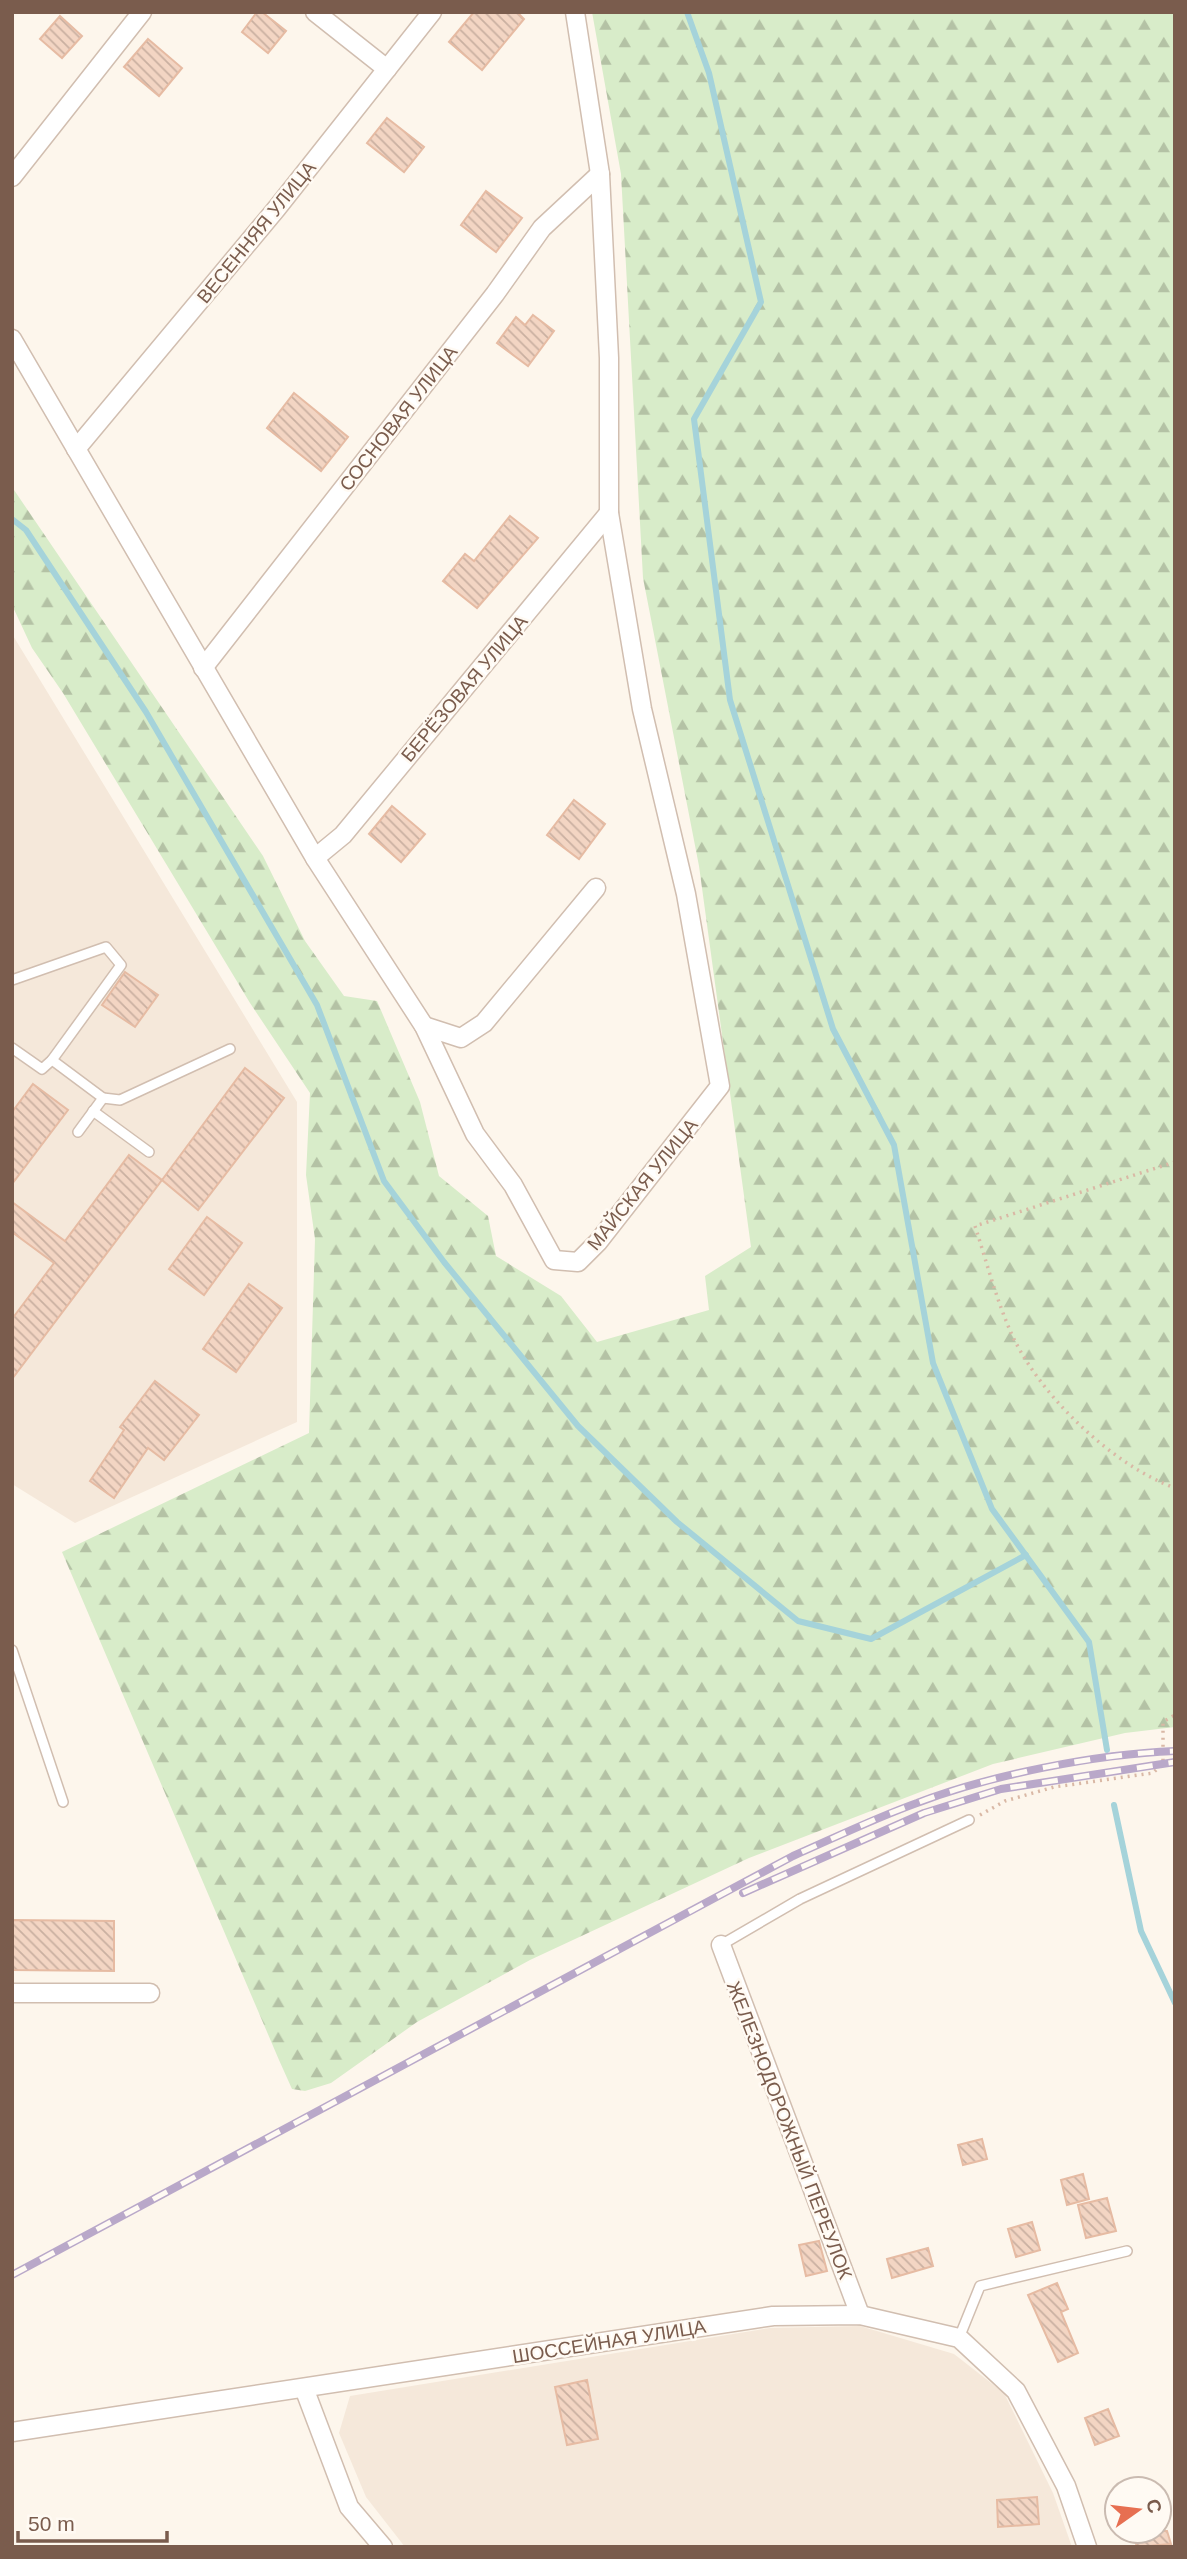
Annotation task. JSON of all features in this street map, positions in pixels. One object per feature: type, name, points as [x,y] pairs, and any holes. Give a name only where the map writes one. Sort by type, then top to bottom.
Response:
[{"type":"street","points":[[12,177],[142,12]]},
{"type":"street","points":[[315,12],[387,69]]},
{"type":"street","name":"ВЕСЕННЯЯ УЛИЦА","points":[[76,449],[277,208],[432,12]]},
{"type":"street","points":[[575,12],[600,174],[609,358],[609,513]]},
{"type":"street","name":"СОСНОВАЯ УЛИЦА","points":[[203,668],[495,294],[542,228],[600,174]]},
{"type":"street","points":[[12,339],[314,858],[424,1026],[461,1038],[484,1023],[596,888]]},
{"type":"street","name":"БЕРЁЗОВАЯ УЛИЦА","points":[[314,858],[343,835],[609,513]]},
{"type":"street","name":"МАЙСКАЯ УЛИЦА","points":[[424,1026],[475,1134],[513,1185],[554,1260],[578,1262],[598,1242],[720,1086],[686,894],[642,709],[609,513]]},
{"type":"street","name":"ЖЕЛЕЗНОДОРОЖНЫЙ ПЕРЕУЛОК","points":[[721,1945],[860,2315]]},
{"type":"street","points":[[12,1993],[150,1993]]},
{"type":"street","name":"ШОССЕЙНАЯ УЛИЦА","points":[[12,2432],[773,2316],[860,2315],[960,2338]]},
{"type":"street","points":[[960,2338],[1016,2391],[1066,2486],[1087,2547]]},
{"type":"street","points":[[304,2388],[349,2507],[383,2547]]},
{"type":"lane","points":[[12,980],[106,947],[121,965],[42,1069],[12,1048]]},
{"type":"lane","points":[[51,1060],[103,1098],[120,1100],[230,1049]]},
{"type":"lane","points":[[78,1132],[103,1098]]},
{"type":"lane","points":[[93,1111],[149,1152]]},
{"type":"lane","points":[[12,1650],[63,1802]]},
{"type":"lane","points":[[721,1945],[800,1899],[969,1820]]},
{"type":"lane","points":[[960,2338],[980,2286],[1127,2251]]},
{"type":"path","points":[[1175,1162],[975,1226],[1009,1329],[1026,1363],[1095,1439],[1149,1478],[1175,1488]]},
{"type":"path","points":[[969,1820],[1005,1801],[1054,1787],[1153,1773],[1163,1763],[1163,1722],[1175,1715]]},
{"type":"shaded area","points":[[12,634],[297,1102],[297,1422],[75,1523],[12,1484]]},
{"type":"shaded area","points":[[860,2326],[954,2354],[1004,2393],[1053,2493],[1072,2547],[405,2547],[366,2497],[339,2433],[350,2396],[770,2328]]},
{"type":"green space","points":[[592,12],[1175,12],[1175,1727],[1125,1733],[993,1764],[749,1858],[530,1960],[417,2022],[331,2083],[305,2091],[292,2089],[62,1552],[309,1433],[315,1239],[306,1175],[310,1093],[250,1003],[63,693],[32,648],[12,605],[12,487],[263,856],[305,941],[344,996],[377,1001],[420,1102],[439,1176],[488,1216],[496,1256],[561,1296],[597,1342],[709,1310],[705,1276],[751,1247],[699,866],[643,578],[621,174]]},
{"type":"building","points":[[257,12],[262,12],[286,31],[268,53],[242,32]]},
{"type":"building","points":[[474,12],[517,12],[524,19],[482,70],[449,42]]},
{"type":"building","points":[[60,16],[82,36],[62,58],[40,39]]},
{"type":"building","points":[[148,39],[182,68],[159,96],[124,67]]},
{"type":"building","points":[[387,118],[424,147],[404,172],[367,143]]},
{"type":"building","points":[[486,191],[522,218],[496,252],[461,225]]},
{"type":"building","points":[[533,315],[554,331],[528,366],[497,343],[516,317],[525,325]]},
{"type":"building","points":[[294,393],[348,437],[321,471],[267,428]]},
{"type":"building","points":[[510,516],[538,538],[477,608],[443,581],[465,554],[474,561]]},
{"type":"building","points":[[574,800],[605,824],[579,859],[547,835]]},
{"type":"building","points":[[392,806],[425,834],[401,862],[369,834]]},
{"type":"building","points":[[125,972],[158,995],[135,1027],[102,1005]]},
{"type":"building","points":[[245,1068],[284,1098],[198,1210],[162,1180]]},
{"type":"building","points":[[33,1084],[68,1110],[12,1184],[12,1112]]},
{"type":"building","points":[[129,1155],[162,1180],[12,1379],[12,1319],[54,1263],[12,1232],[12,1202],[65,1241]]},
{"type":"building","points":[[207,1217],[242,1243],[204,1295],[169,1269]]},
{"type":"building","points":[[249,1284],[282,1308],[236,1372],[203,1349]]},
{"type":"building","points":[[155,1381],[199,1415],[164,1460],[148,1448],[114,1498],[90,1481],[124,1430],[120,1427]]},
{"type":"building","points":[[12,1920],[114,1921],[114,1971],[12,1970]]},
{"type":"building","points":[[982,2139],[987,2159],[963,2165],[958,2145]]},
{"type":"building","points":[[1083,2174],[1089,2199],[1067,2205],[1061,2180]]},
{"type":"building","points":[[1107,2198],[1116,2231],[1086,2238],[1078,2205]]},
{"type":"building","points":[[1032,2222],[1040,2250],[1016,2257],[1008,2229]]},
{"type":"building","points":[[819,2241],[827,2271],[806,2276],[799,2245]]},
{"type":"building","points":[[928,2248],[933,2266],[892,2278],[887,2259]]},
{"type":"building","points":[[1057,2283],[1068,2309],[1061,2312],[1078,2353],[1058,2362],[1028,2295]]},
{"type":"building","points":[[587,2380],[598,2439],[567,2445],[555,2387]]},
{"type":"building","points":[[1108,2409],[1119,2436],[1095,2445],[1085,2418]]},
{"type":"building","points":[[1037,2497],[1039,2524],[998,2527],[997,2500]]},
{"type":"waterway","points":[[687,12],[709,73],[761,302],[694,419],[730,700],[833,1029],[894,1145],[933,1363],[992,1509],[1089,1642],[1107,1750]]},
{"type":"waterway","points":[[12,519],[26,530],[146,712],[317,1005],[384,1181],[444,1262],[578,1426],[677,1522],[798,1621],[871,1639],[1026,1555]]},
{"type":"waterway","points":[[1114,1805],[1141,1931],[1175,2003]]},
{"type":"railway","points":[[12,2275],[793,1856],[901,1809],[977,1783],[1078,1761],[1175,1751]]},
{"type":"railway","points":[[743,1893],[924,1813],[1001,1789],[1175,1762]]}]
